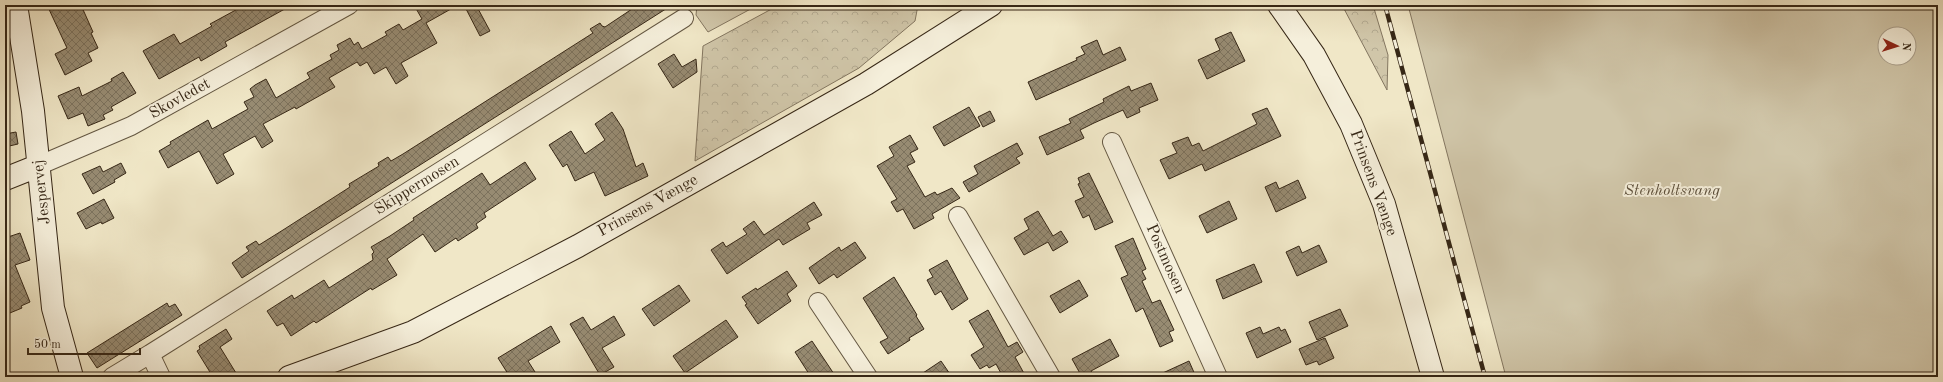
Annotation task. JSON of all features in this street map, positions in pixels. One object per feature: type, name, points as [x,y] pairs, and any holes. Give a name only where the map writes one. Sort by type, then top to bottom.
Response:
[{"type":"street","name":"Jespervej","points":[[16,5],[24,49],[40,164],[53,308],[72,377]]},
{"type":"street","name":"Skovledet","points":[[5,179],[131,126],[349,5]]},
{"type":"street","name":"Prinsens Vænge","points":[[289,377],[413,332],[578,246],[866,84],[991,5]]},
{"type":"street","name":"Prinsens Vænge","points":[[1279,5],[1314,55],[1351,124],[1384,204],[1433,377]]},
{"type":"street","name":"Skippermosen","points":[[112,377],[684,18]]},
{"type":"street","name":"Postmosen","points":[[1112,142],[1218,377]]},
{"type":"street","points":[[958,216],[1051,377]]},
{"type":"street","points":[[818,302],[868,377]]},
{"type":"street","points":[[150,354],[161,377]]},
{"type":"green space","points":[[697,5],[758,5],[708,32],[696,15]]},
{"type":"green space","points":[[779,5],[918,5],[915,21],[859,68],[695,161],[703,46]]},
{"type":"green space","points":[[1342,5],[1373,5],[1388,55],[1387,90]]},
{"type":"green space","name":"Stenholtsvang","points":[[1408,5],[1938,5],[1938,377],[1506,377]]},
{"type":"building","points":[[47,5],[81,5],[93,32],[91,33],[98,48],[88,53],[92,61],[65,75],[55,54],[67,48]]},
{"type":"building","points":[[245,5],[292,5],[225,42],[227,46],[201,61],[199,57],[159,79],[143,51],[174,34],[180,44],[212,26],[210,24]]},
{"type":"building","points":[[414,5],[458,5],[426,23],[437,43],[401,63],[408,76],[396,84],[386,67],[374,74],[367,62],[360,66],[357,62],[329,78],[335,87],[296,109],[295,107],[263,124],[273,141],[262,148],[255,136],[223,154],[234,174],[217,184],[199,151],[168,168],[159,151],[171,144],[170,142],[208,120],[212,129],[248,109],[244,102],[254,97],[250,89],[255,85],[266,79],[276,98],[310,78],[307,73],[332,59],[330,55],[339,50],[337,45],[350,38],[354,45],[358,42],[362,49],[387,35],[385,32],[399,24],[403,30],[422,19]]},
{"type":"building","points":[[464,5],[476,5],[490,31],[480,36]]},
{"type":"building","points":[[638,5],[672,5],[242,278],[232,263],[249,251],[246,247],[256,241],[259,245],[283,230],[350,187],[349,184],[379,166],[378,163],[388,157],[391,161],[403,154],[593,33],[590,29],[600,23],[605,27]]},
{"type":"building","points":[[1231,32],[1245,61],[1207,79],[1198,60],[1220,50],[1215,39]]},
{"type":"building","points":[[1097,40],[1103,55],[1120,47],[1126,60],[1036,100],[1028,82],[1077,60],[1076,58],[1085,54],[1081,47]]},
{"type":"building","points":[[674,54],[682,67],[696,59],[697,72],[673,88],[658,64]]},
{"type":"building","points":[[123,72],[136,93],[111,107],[113,110],[103,115],[105,119],[88,126],[83,113],[68,119],[58,96],[79,87],[82,96],[112,81],[111,79]]},
{"type":"building","points":[[1151,83],[1158,100],[1139,108],[1140,112],[1127,118],[1123,110],[1094,123],[1080,130],[1084,138],[1047,155],[1039,137],[1071,123],[1069,119],[1104,102],[1103,99],[1129,86],[1131,91]]},
{"type":"building","points":[[969,107],[980,126],[944,146],[933,127]]},
{"type":"building","points":[[1267,108],[1281,136],[1205,171],[1202,164],[1169,179],[1160,160],[1177,153],[1172,143],[1188,137],[1192,146],[1199,143],[1203,151],[1257,124],[1252,114]]},
{"type":"building","points":[[990,111],[995,121],[983,127],[978,117]]},
{"type":"building","points":[[612,112],[623,129],[636,167],[643,163],[648,176],[605,196],[594,172],[575,181],[567,164],[563,167],[549,145],[571,131],[585,154],[605,140],[595,124]]},
{"type":"building","points":[[16,132],[18,144],[5,147],[5,134]]},
{"type":"building","points":[[910,135],[918,149],[910,153],[915,162],[907,166],[925,197],[935,192],[937,195],[952,188],[960,198],[932,214],[934,218],[914,229],[903,209],[897,212],[891,202],[897,199],[877,166],[894,156],[889,147]]},
{"type":"building","points":[[1017,143],[1023,154],[1016,158],[1020,163],[969,192],[963,182],[978,174],[974,166]]},
{"type":"building","points":[[525,162],[536,179],[484,213],[486,217],[476,224],[478,228],[458,241],[456,238],[435,252],[423,234],[387,259],[397,275],[372,290],[371,288],[316,323],[314,321],[291,336],[283,323],[277,326],[267,311],[292,295],[294,299],[324,280],[329,288],[373,260],[372,254],[374,252],[371,247],[414,220],[413,218],[482,173],[490,185]]},
{"type":"building","points":[[121,163],[126,173],[114,180],[115,182],[93,194],[82,174],[100,166],[103,172]]},
{"type":"building","points":[[1089,173],[1113,222],[1095,230],[1089,215],[1083,218],[1075,201],[1084,197],[1078,184],[1080,183],[1078,178]]},
{"type":"building","points":[[1298,180],[1306,198],[1276,212],[1265,187],[1276,182],[1279,189]]},
{"type":"building","points":[[104,199],[114,218],[86,229],[77,213]]},
{"type":"building","points":[[1229,201],[1237,219],[1207,233],[1199,216]]},
{"type":"building","points":[[814,202],[822,215],[807,223],[810,229],[783,245],[779,239],[727,274],[711,250],[723,242],[726,247],[747,234],[743,229],[754,221],[764,235]]},
{"type":"building","points":[[1038,211],[1053,236],[1061,231],[1068,242],[1053,251],[1048,242],[1024,255],[1014,238],[1029,229],[1024,219]]},
{"type":"building","points":[[20,233],[30,260],[15,265],[30,302],[21,306],[22,308],[5,315],[5,238]]},
{"type":"building","points":[[1133,238],[1146,269],[1142,271],[1146,279],[1142,281],[1152,303],[1160,300],[1174,330],[1169,332],[1173,341],[1160,347],[1143,308],[1136,312],[1121,278],[1128,275],[1115,246]]},
{"type":"building","points":[[855,242],[866,258],[837,278],[834,274],[819,284],[809,268],[839,247],[841,251]]},
{"type":"building","points":[[1319,245],[1327,262],[1297,276],[1286,252],[1299,246],[1302,253]]},
{"type":"building","points":[[947,260],[968,299],[952,310],[941,291],[935,295],[927,280],[933,277],[929,270]]},
{"type":"building","points":[[1254,264],[1262,282],[1223,299],[1216,280]]},
{"type":"building","points":[[787,271],[797,286],[787,294],[791,301],[758,324],[745,305],[747,304],[742,297],[756,288],[757,290]]},
{"type":"building","points":[[894,277],[924,329],[888,354],[880,342],[888,338],[863,298]]},
{"type":"building","points":[[1079,280],[1088,296],[1060,313],[1050,296]]},
{"type":"building","points":[[679,285],[690,301],[654,326],[642,309]]},
{"type":"building","points":[[167,303],[169,307],[175,304],[182,315],[97,368],[87,353]]},
{"type":"building","points":[[1340,309],[1348,326],[1317,340],[1309,322]]},
{"type":"building","points":[[988,310],[1008,347],[1017,342],[1023,352],[1015,357],[1026,377],[1003,377],[996,364],[989,368],[987,365],[980,369],[971,355],[984,347],[969,321]]},
{"type":"building","points":[[614,316],[625,335],[602,348],[614,367],[600,375],[570,324],[583,317],[591,330]]},
{"type":"building","points":[[726,320],[738,337],[685,373],[673,356]]},
{"type":"building","points":[[551,326],[560,342],[528,361],[535,372],[527,377],[510,377],[498,358]]},
{"type":"building","points":[[1260,327],[1263,334],[1279,327],[1281,331],[1285,329],[1291,342],[1257,358],[1246,333]]},
{"type":"building","points":[[226,329],[232,339],[220,347],[236,373],[229,377],[213,377],[197,351],[200,349],[199,346]]},
{"type":"building","points":[[1325,338],[1334,358],[1319,365],[1317,361],[1306,365],[1299,349]]},
{"type":"building","points":[[1110,339],[1119,356],[1091,371],[1095,377],[1082,377],[1072,359]]},
{"type":"building","points":[[812,341],[836,377],[811,377],[795,352]]},
{"type":"building","points":[[941,361],[952,377],[917,377]]},
{"type":"building","points":[[1189,361],[1196,377],[1154,377]]},
{"type":"railway","points":[[1385,5],[1485,377]]}]
